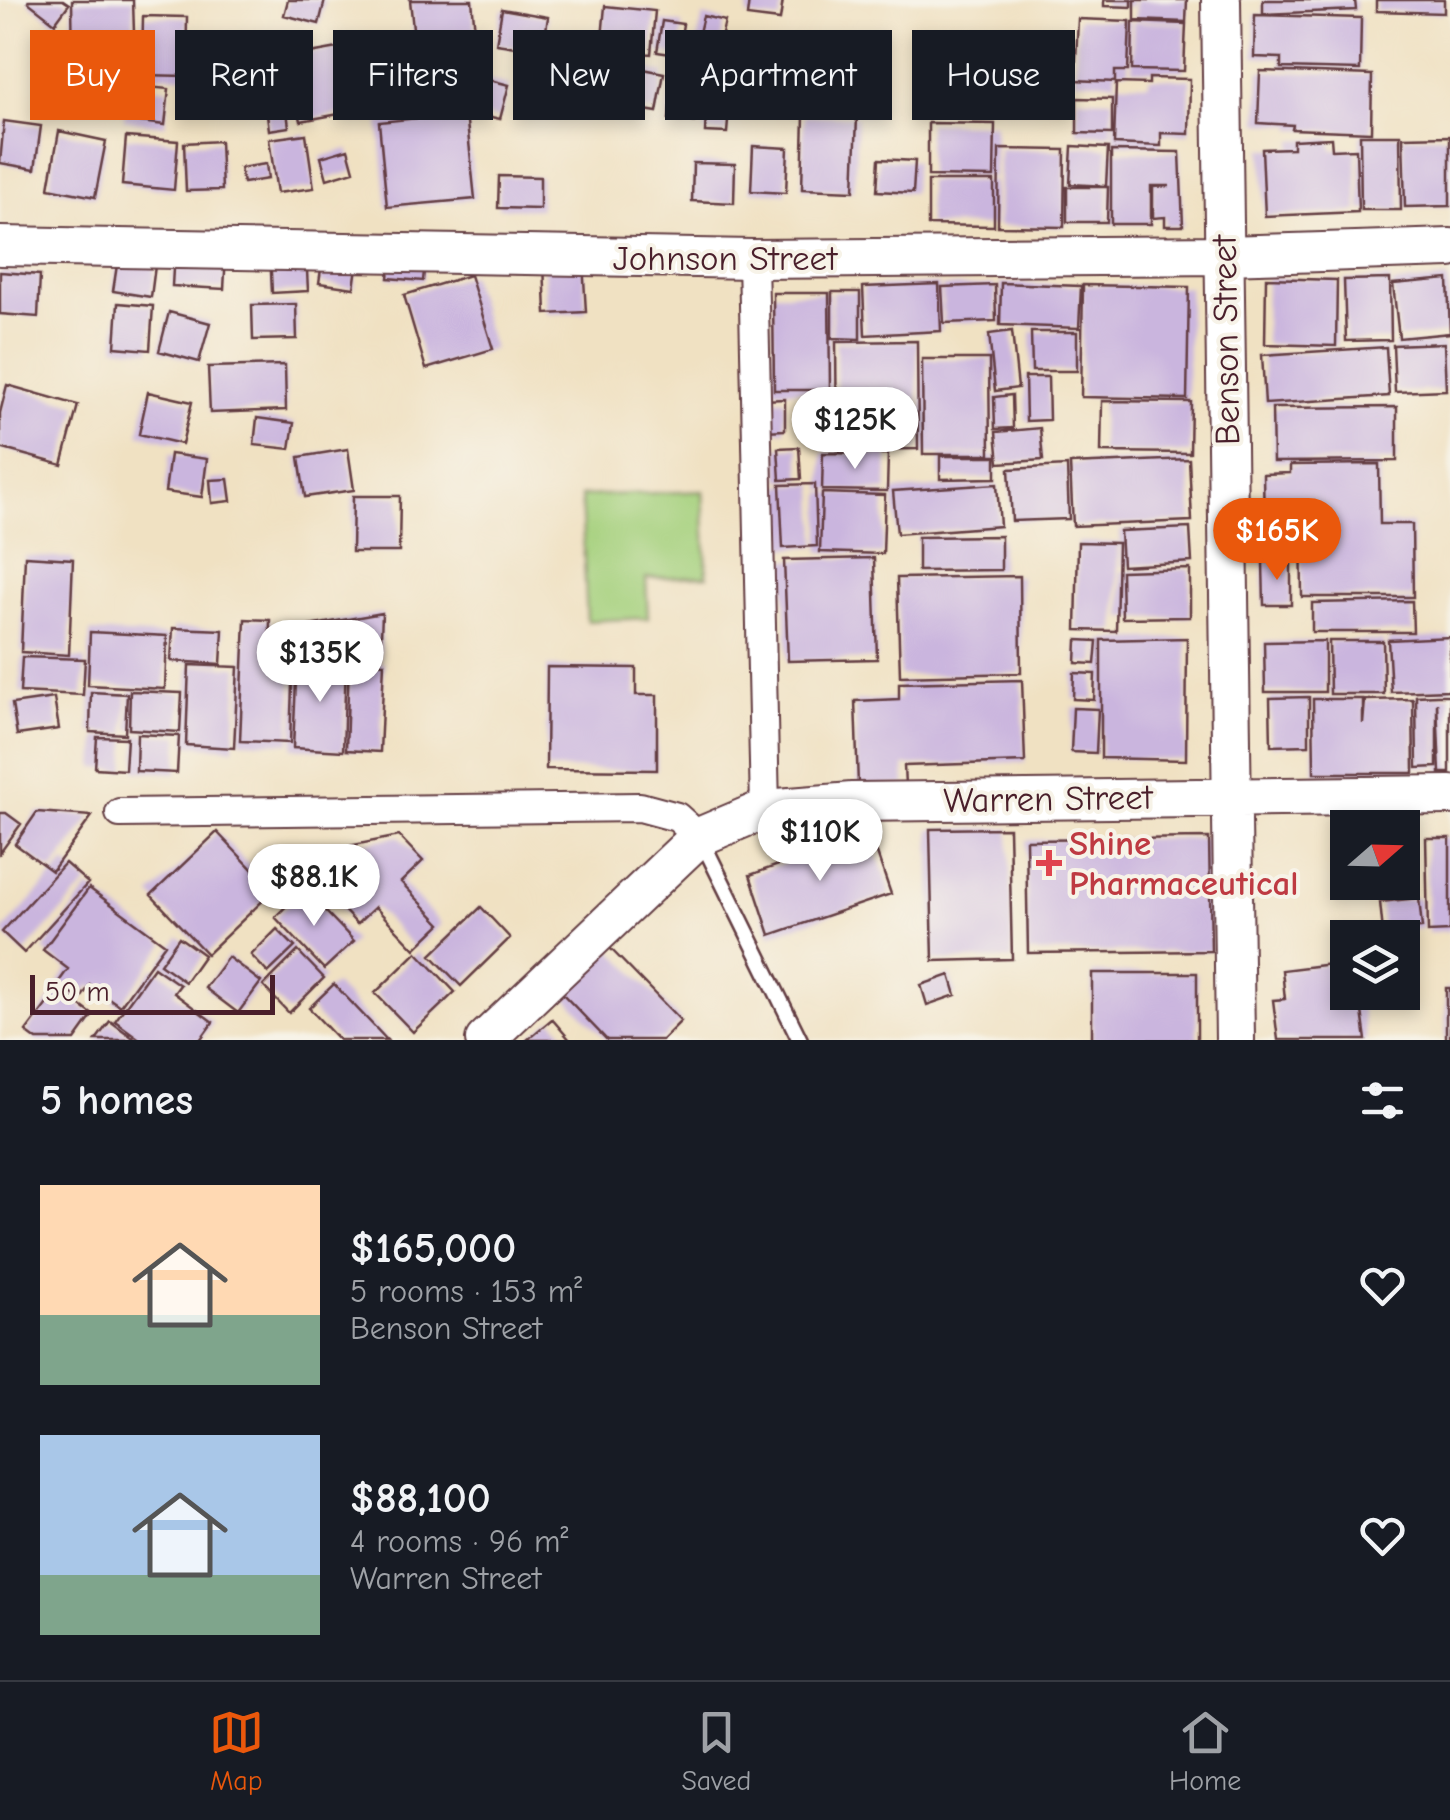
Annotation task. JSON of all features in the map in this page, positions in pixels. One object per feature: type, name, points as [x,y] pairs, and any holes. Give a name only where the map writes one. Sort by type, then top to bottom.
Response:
[{"type":"street","name":"Benson Street","points":[[1221,0],[1235,1040]]},
{"type":"street","name":"Johnson Street","points":[[0,246],[753,260],[1225,255],[1450,248]]},
{"type":"street","points":[[753,260],[765,809]]},
{"type":"street","name":"Warren Street","points":[[699,836],[765,809],[852,802],[1450,795]]},
{"type":"street","points":[[120,813],[640,807],[677,818],[699,836],[485,1040]]},
{"type":"lane","points":[[699,836],[800,1040]]},
{"type":"green space","points":[[703,491],[707,576],[646,578],[648,618],[587,621],[581,496]]},
{"type":"building","points":[[29,0],[63,0],[69,4],[55,23]]},
{"type":"building","points":[[72,0],[133,0],[134,30],[72,30]]},
{"type":"building","points":[[288,0],[325,0],[319,24],[284,15]]},
{"type":"building","points":[[410,0],[472,0],[475,30],[413,30]]},
{"type":"building","points":[[749,0],[783,0],[780,20],[747,16]]},
{"type":"building","points":[[1104,0],[1132,0],[1132,7],[1104,6]]},
{"type":"building","points":[[1135,0],[1187,0],[1186,22],[1135,20]]},
{"type":"building","points":[[1263,0],[1355,0],[1356,10],[1263,14]]},
{"type":"building","points":[[1376,0],[1444,0],[1444,13],[1376,11]]},
{"type":"building","points":[[605,6],[655,11],[651,54],[645,53],[645,30],[603,30]]},
{"type":"building","points":[[502,9],[548,17],[546,30],[513,30],[513,47],[496,44]]},
{"type":"building","points":[[1255,15],[1361,18],[1360,70],[1281,68],[1281,58],[1254,57]]},
{"type":"building","points":[[143,16],[187,17],[187,30],[175,30],[175,76],[155,75],[155,30],[143,30]]},
{"type":"building","points":[[703,16],[725,21],[723,30],[700,30]]},
{"type":"building","points":[[1078,19],[1130,21],[1128,71],[1115,71],[1115,82],[1075,80]]},
{"type":"building","points":[[662,21],[683,24],[682,30],[665,30],[665,53],[657,52]]},
{"type":"building","points":[[1133,22],[1186,24],[1184,71],[1132,70]]},
{"type":"building","points":[[333,49],[333,115],[313,119],[313,52]]},
{"type":"building","points":[[645,69],[664,73],[657,112],[645,110]]},
{"type":"building","points":[[1260,71],[1372,75],[1371,132],[1292,129],[1293,125],[1258,123]]},
{"type":"building","points":[[1149,78],[1190,79],[1189,134],[1161,133],[1161,146],[1114,144],[1116,83],[1149,84]]},
{"type":"building","points":[[493,81],[509,85],[500,119],[493,117]]},
{"type":"building","points":[[155,88],[169,89],[165,125],[124,120],[155,120]]},
{"type":"building","points":[[1077,98],[1112,99],[1112,134],[1077,133]]},
{"type":"building","points":[[268,120],[288,120],[289,127],[269,130]]},
{"type":"building","points":[[467,120],[475,199],[387,207],[379,122]]},
{"type":"building","points":[[706,120],[728,120],[727,133],[705,132]]},
{"type":"building","points":[[804,120],[857,120],[854,191],[802,189]]},
{"type":"building","points":[[4,121],[41,126],[35,169],[0,163]]},
{"type":"building","points":[[928,123],[995,124],[994,177],[928,176]]},
{"type":"building","points":[[59,131],[106,141],[95,197],[49,188]]},
{"type":"building","points":[[306,134],[314,188],[277,193],[269,139]]},
{"type":"building","points":[[1360,135],[1400,135],[1401,210],[1361,210]]},
{"type":"building","points":[[1450,136],[1450,206],[1405,207],[1403,137]]},
{"type":"building","points":[[126,137],[178,141],[174,190],[122,185]]},
{"type":"building","points":[[1331,138],[1332,150],[1356,149],[1358,212],[1265,216],[1262,149],[1293,148],[1293,140]]},
{"type":"building","points":[[220,141],[222,190],[186,191],[184,143]]},
{"type":"building","points":[[753,146],[788,148],[786,193],[751,191]]},
{"type":"building","points":[[1072,146],[1108,148],[1106,186],[1070,184]]},
{"type":"building","points":[[348,149],[354,171],[327,179],[321,157]]},
{"type":"building","points":[[999,149],[1065,150],[1064,227],[998,226]]},
{"type":"building","points":[[1111,151],[1180,152],[1183,226],[1165,226],[1165,217],[1153,218],[1153,187],[1170,186],[1151,186],[1151,224],[1111,224]]},
{"type":"building","points":[[879,159],[915,161],[913,193],[877,191]]},
{"type":"building","points":[[693,163],[735,164],[734,203],[692,201]]},
{"type":"building","points":[[266,164],[268,179],[243,183],[240,168]]},
{"type":"building","points":[[499,176],[540,177],[540,209],[498,208]]},
{"type":"building","points":[[928,181],[994,181],[994,226],[928,225]]},
{"type":"building","points":[[1067,187],[1108,187],[1107,222],[1067,222]]},
{"type":"building","points":[[324,248],[359,253],[354,288],[319,283]]},
{"type":"building","points":[[391,249],[426,252],[423,281],[388,278]]},
{"type":"building","points":[[306,250],[308,291],[272,293],[270,252]]},
{"type":"building","points":[[174,251],[226,254],[224,289],[172,286]]},
{"type":"building","points":[[119,252],[156,258],[151,297],[113,291]]},
{"type":"building","points":[[583,262],[586,312],[546,314],[544,263]]},
{"type":"building","points":[[0,272],[40,275],[38,317],[0,314]]},
{"type":"building","points":[[470,275],[493,349],[426,369],[404,295]]},
{"type":"building","points":[[1266,278],[1337,280],[1336,346],[1265,344]]},
{"type":"building","points":[[1390,279],[1391,340],[1346,341],[1344,280]]},
{"type":"building","points":[[1448,279],[1450,333],[1399,338],[1393,284]]},
{"type":"building","points":[[1001,283],[1081,286],[1079,328],[1000,325]]},
{"type":"building","points":[[939,284],[941,331],[865,335],[863,287]]},
{"type":"building","points":[[995,285],[996,321],[944,323],[942,287]]},
{"type":"building","points":[[1083,285],[1189,287],[1187,399],[1081,397]]},
{"type":"building","points":[[832,292],[860,292],[860,339],[832,338]]},
{"type":"building","points":[[773,293],[829,293],[830,390],[774,390]]},
{"type":"building","points":[[118,303],[153,306],[150,350],[115,347]]},
{"type":"building","points":[[296,304],[297,339],[253,340],[252,305]]},
{"type":"building","points":[[169,312],[210,323],[199,362],[159,351]]},
{"type":"building","points":[[1012,331],[1018,388],[995,391],[989,334]]},
{"type":"building","points":[[1031,332],[1077,332],[1077,371],[1032,371]]},
{"type":"building","points":[[917,341],[918,449],[837,450],[836,342]]},
{"type":"building","points":[[1444,343],[1446,390],[1395,392],[1393,345]]},
{"type":"building","points":[[1386,347],[1389,396],[1265,404],[1262,355]]},
{"type":"building","points":[[922,359],[989,359],[990,454],[923,454]]},
{"type":"building","points":[[285,365],[286,410],[210,413],[208,367]]},
{"type":"building","points":[[1025,377],[1048,377],[1049,420],[1026,421]]},
{"type":"building","points":[[7,385],[78,405],[62,465],[0,448],[0,413]]},
{"type":"building","points":[[148,392],[192,402],[182,444],[139,434]]},
{"type":"building","points":[[1012,395],[1013,428],[995,429],[994,397]]},
{"type":"building","points":[[785,399],[785,430],[764,431],[763,400]]},
{"type":"building","points":[[1102,401],[1191,402],[1190,453],[1101,452]]},
{"type":"building","points":[[1397,407],[1397,461],[1273,462],[1272,408]]},
{"type":"building","points":[[257,418],[294,423],[290,449],[254,445]]},
{"type":"building","points":[[1040,428],[1043,460],[999,463],[996,432]]},
{"type":"building","points":[[799,447],[801,479],[780,480],[778,448]]},
{"type":"building","points":[[348,449],[354,490],[305,497],[299,457]]},
{"type":"building","points":[[823,453],[888,454],[887,491],[822,490]]},
{"type":"building","points":[[170,454],[207,459],[202,497],[165,492]]},
{"type":"building","points":[[940,456],[996,456],[996,478],[940,479]]},
{"type":"building","points":[[1189,459],[1192,521],[1073,526],[1070,464]]},
{"type":"building","points":[[1379,464],[1380,524],[1412,524],[1413,597],[1302,597],[1301,524],[1264,524],[1263,474],[1290,473],[1290,465]]},
{"type":"building","points":[[1067,466],[1069,519],[1012,521],[1009,469]]},
{"type":"building","points":[[228,479],[231,501],[212,503],[210,480]]},
{"type":"building","points":[[815,484],[817,546],[783,548],[780,485]]},
{"type":"building","points":[[997,484],[1000,526],[897,534],[893,491]]},
{"type":"building","points":[[822,493],[885,495],[883,554],[820,552]]},
{"type":"building","points":[[353,496],[400,496],[399,552],[352,552]]},
{"type":"building","points":[[1190,528],[1192,562],[1122,566],[1120,531]]},
{"type":"building","points":[[1001,536],[1001,570],[918,571],[918,537]]},
{"type":"building","points":[[1078,542],[1118,543],[1116,631],[1076,630]]},
{"type":"building","points":[[25,556],[73,559],[69,655],[21,652]]},
{"type":"building","points":[[874,558],[877,659],[788,661],[784,560]]},
{"type":"building","points":[[1263,562],[1291,562],[1291,605],[1264,605]]},
{"type":"building","points":[[1190,569],[1190,617],[1122,618],[1121,571]]},
{"type":"building","points":[[1020,576],[1021,673],[900,676],[897,578]]},
{"type":"building","points":[[1412,601],[1413,632],[1312,632],[1312,603]]},
{"type":"building","points":[[382,613],[380,661],[293,656],[290,743],[240,741],[245,619],[270,620],[269,656],[274,656],[275,632]]},
{"type":"building","points":[[173,628],[223,630],[221,664],[171,661]]},
{"type":"building","points":[[90,632],[167,636],[165,689],[88,685]]},
{"type":"building","points":[[1450,637],[1450,690],[1391,692],[1388,640]]},
{"type":"building","points":[[1187,638],[1186,760],[1101,758],[1101,640]]},
{"type":"building","points":[[1077,640],[1097,641],[1095,664],[1076,663]]},
{"type":"building","points":[[1325,641],[1325,692],[1265,692],[1264,642]]},
{"type":"building","points":[[1329,641],[1383,641],[1384,694],[1330,694]]},
{"type":"building","points":[[22,657],[85,659],[83,695],[20,692]]},
{"type":"building","points":[[297,658],[346,661],[343,751],[293,748]]},
{"type":"building","points":[[349,661],[384,663],[380,752],[346,750]]},
{"type":"building","points":[[189,665],[238,667],[234,748],[186,745]]},
{"type":"building","points":[[547,667],[636,668],[636,695],[657,695],[657,770],[546,769]]},
{"type":"building","points":[[1074,673],[1095,674],[1094,700],[1073,699]]},
{"type":"building","points":[[1022,680],[1025,762],[904,766],[905,785],[858,786],[855,701],[899,699],[899,683]]},
{"type":"building","points":[[130,691],[182,693],[180,732],[129,729]]},
{"type":"building","points":[[91,692],[127,694],[125,734],[90,732]]},
{"type":"building","points":[[1450,695],[1450,773],[1440,773],[1437,702],[1437,767],[1417,768],[1416,696]]},
{"type":"building","points":[[1309,697],[1309,745],[1271,746],[1270,698]]},
{"type":"building","points":[[54,698],[59,729],[17,735],[12,704]]},
{"type":"building","points":[[1313,699],[1363,699],[1363,724],[1365,700],[1413,699],[1414,773],[1314,773]]},
{"type":"building","points":[[1073,708],[1098,709],[1096,753],[1071,752]]},
{"type":"building","points":[[137,734],[179,736],[177,773],[136,771]]},
{"type":"building","points":[[97,737],[127,738],[125,770],[95,768]]},
{"type":"building","points":[[37,812],[92,816],[52,871],[15,844]]},
{"type":"building","points":[[0,813],[21,824],[0,853]]},
{"type":"building","points":[[1009,828],[1012,959],[933,961],[930,829]]},
{"type":"building","points":[[217,832],[273,891],[207,954],[151,895]]},
{"type":"building","points":[[870,833],[891,894],[770,935],[750,875]]},
{"type":"building","points":[[399,836],[423,861],[401,882],[441,924],[415,949],[375,907],[357,924],[293,857]]},
{"type":"building","points":[[1209,838],[1211,951],[1028,953],[1026,840]]},
{"type":"building","points":[[1426,838],[1450,838],[1450,931],[1428,932]]},
{"type":"building","points":[[65,863],[88,883],[24,953],[2,932]]},
{"type":"building","points":[[89,888],[165,944],[120,1006],[90,985],[80,1000],[58,983],[68,969],[43,950]]},
{"type":"building","points":[[304,889],[354,941],[324,969],[275,917]]},
{"type":"building","points":[[1419,900],[1422,928],[1420,920],[1382,920],[1380,902]]},
{"type":"building","points":[[481,907],[510,938],[461,986],[431,955]]},
{"type":"building","points":[[277,929],[295,947],[268,973],[251,955]]},
{"type":"building","points":[[179,937],[204,955],[185,982],[160,964]]},
{"type":"building","points":[[607,945],[681,1021],[662,1040],[607,1040],[560,991]]},
{"type":"building","points":[[298,951],[324,978],[289,1013],[263,986]]},
{"type":"building","points":[[417,952],[455,992],[413,1032],[375,993]]},
{"type":"building","points":[[228,957],[261,982],[238,1013],[205,988]]},
{"type":"building","points":[[1330,964],[1330,1010],[1362,1010],[1366,1040],[1278,1040],[1273,1000],[1285,999],[1282,970]]},
{"type":"building","points":[[154,967],[180,985],[174,993],[213,1022],[200,1040],[141,1040],[115,1021]]},
{"type":"building","points":[[1092,973],[1197,973],[1197,1040],[1092,1040]]},
{"type":"building","points":[[950,975],[956,995],[927,1005],[921,985]]},
{"type":"building","points":[[334,984],[387,1040],[339,1040],[309,1008]]},
{"type":"building","points":[[1446,988],[1450,988],[1450,1040],[1446,1040]]},
{"type":"building","points":[[58,989],[93,1015],[75,1040],[37,1040],[26,1032]]},
{"type":"building","points":[[552,1019],[570,1040],[527,1040]]},
{"type":"building","points":[[110,1021],[136,1040],[96,1040]]},
{"type":"place","name":"Shine Pharmaceutical","points":[[1049,863]]}]
